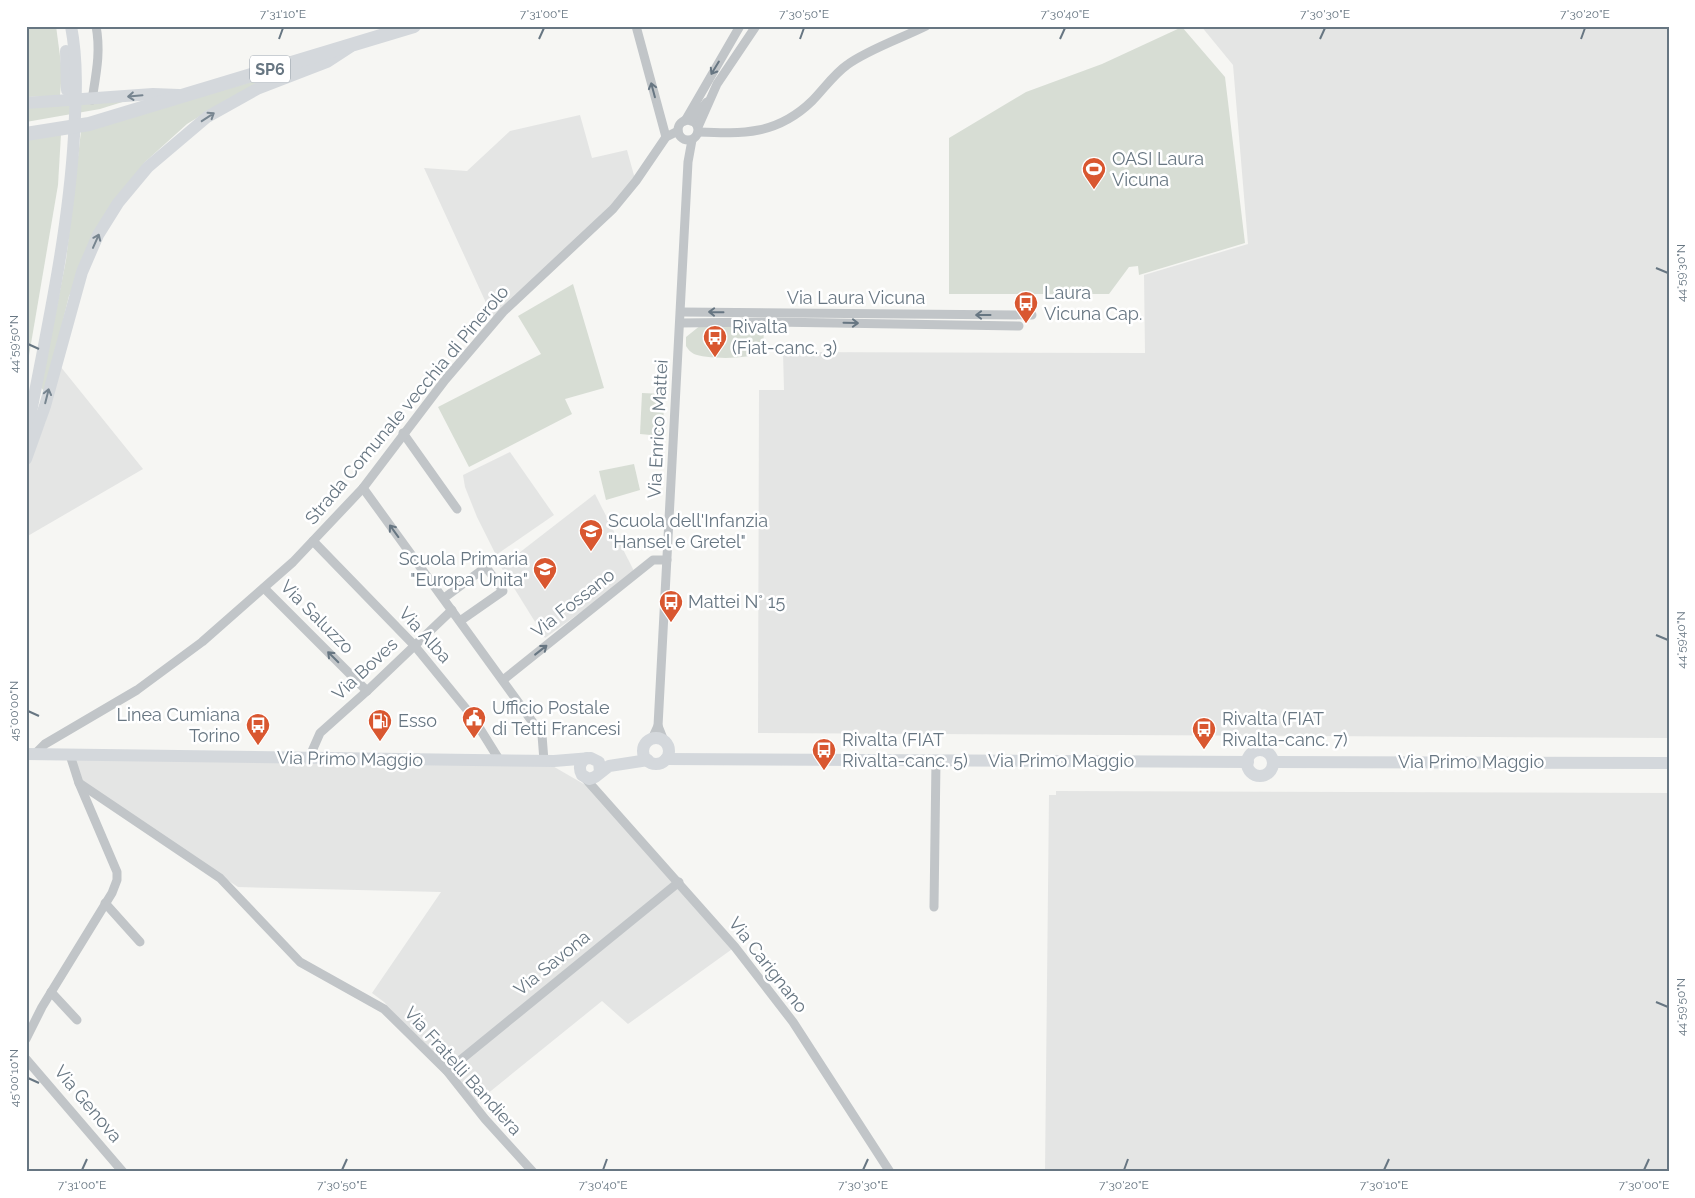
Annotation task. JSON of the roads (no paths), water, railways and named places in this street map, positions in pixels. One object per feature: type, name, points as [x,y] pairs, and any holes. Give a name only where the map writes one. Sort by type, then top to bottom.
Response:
[{"type":"main road","points":[[63,26],[71,70]]},
{"type":"main road","points":[[26,438],[60,260],[69,158],[71,26]]},
{"type":"main road","name":"SP6","points":[[26,134],[89,124],[414,26]]},
{"type":"main road","points":[[26,459],[45,406],[82,272],[98,235],[118,203],[148,166],[207,118],[257,89],[327,62],[356,43]]},
{"type":"main road","points":[[26,103],[92,100],[153,94],[184,95]]},
{"type":"main road","points":[[26,397],[69,158]]},
{"type":"main road","name":"Via Primo Maggio","points":[[30,754],[549,761],[632,757],[657,749],[693,760],[1248,762]]},
{"type":"main road","name":"Via Primo Maggio","points":[[600,772],[609,766],[657,749]]},
{"type":"main road","points":[[1262,750],[1271,755],[1273,762],[1271,770],[1260,775],[1250,770],[1248,762],[1253,752],[1262,750]]},
{"type":"main road","points":[[591,759],[600,765],[600,772],[592,778],[582,774],[581,763],[591,759]]},
{"type":"main road","name":"Via Primo Maggio","points":[[549,761],[582,774]]},
{"type":"main road","name":"Via Primo Maggio","points":[[1273,762],[1669,763]]},
{"type":"street","points":[[92,100],[99,66],[99,40],[96,26]]},
{"type":"street","points":[[636,26],[664,140],[688,131],[744,134],[765,130],[790,118],[810,103],[846,65],[926,26]]},
{"type":"street","points":[[688,131],[740,26]]},
{"type":"street","points":[[688,131],[709,100],[730,63],[756,26]]},
{"type":"street","name":"Via Enrico Mattei","points":[[657,749],[681,312],[688,131]]},
{"type":"street","name":"Strada Comunale vecchia di Pinerolo","points":[[30,754],[144,684],[202,642],[264,588],[313,541],[363,488],[403,434],[503,312],[613,209],[664,140]]},
{"type":"street","name":"Via Laura Vicuna","points":[[681,312],[1032,315]]},
{"type":"street","name":"Via Laura Vicuna","points":[[680,323],[773,322],[1019,326]]},
{"type":"street","points":[[403,434],[457,510]]},
{"type":"street","points":[[363,488],[542,735],[549,761]]},
{"type":"street","name":"Via Alba","points":[[313,541],[414,645],[472,716],[500,761]]},
{"type":"street","name":"Via Fossano","points":[[502,680],[653,560],[667,560]]},
{"type":"street","points":[[444,598],[486,566],[503,591],[460,621]]},
{"type":"street","name":"Via Saluzzo","points":[[264,588],[367,691]]},
{"type":"street","name":"Via Boves","points":[[309,758],[320,733],[452,610]]},
{"type":"street","points":[[26,1039],[51,992],[105,903],[116,880],[117,872],[78,783],[70,755]]},
{"type":"street","points":[[934,907],[936,761]]},
{"type":"street","points":[[600,772],[598,781],[600,794]]},
{"type":"street","name":"Via Carignano","points":[[582,774],[735,947],[793,1022],[890,1172]]},
{"type":"street","name":"Via Fratelli Bandiera","points":[[78,783],[220,878],[300,962],[384,1009],[446,1071],[485,1119],[533,1172]]},
{"type":"street","name":"Via Savona","points":[[446,1071],[679,882]]},
{"type":"street","points":[[105,903],[140,942]]},
{"type":"street","points":[[51,992],[77,1020]]},
{"type":"street","name":"Via Genova","points":[[26,1058],[123,1172]]},
{"type":"place","name":"OASI Laura Vicuna","points":[[1094,190]]},
{"type":"place","name":"Laura Vicuna Cap.","points":[[1026,324]]},
{"type":"place","name":"Rivalta (Fiat-canc. 3)","points":[[715,358]]},
{"type":"place","name":"Scuola dell'Infanzia \"Hansel e Gretel\"","points":[[591,552]]},
{"type":"place","name":"Scuola Primaria \"Europa Unita\"","points":[[545,590]]},
{"type":"place","name":"Mattei N° 15","points":[[671,623]]},
{"type":"place","name":"Ufficio Postale di Tetti Francesi","points":[[474,739]]},
{"type":"place","name":"Esso","points":[[380,742]]},
{"type":"place","name":"Linea Cumiana Torino","points":[[258,746]]},
{"type":"place","name":"Rivalta (FIAT Rivalta-canc. 7)","points":[[1204,750]]},
{"type":"place","name":"Rivalta (FIAT Rivalta-canc. 5)","points":[[824,771]]}]
